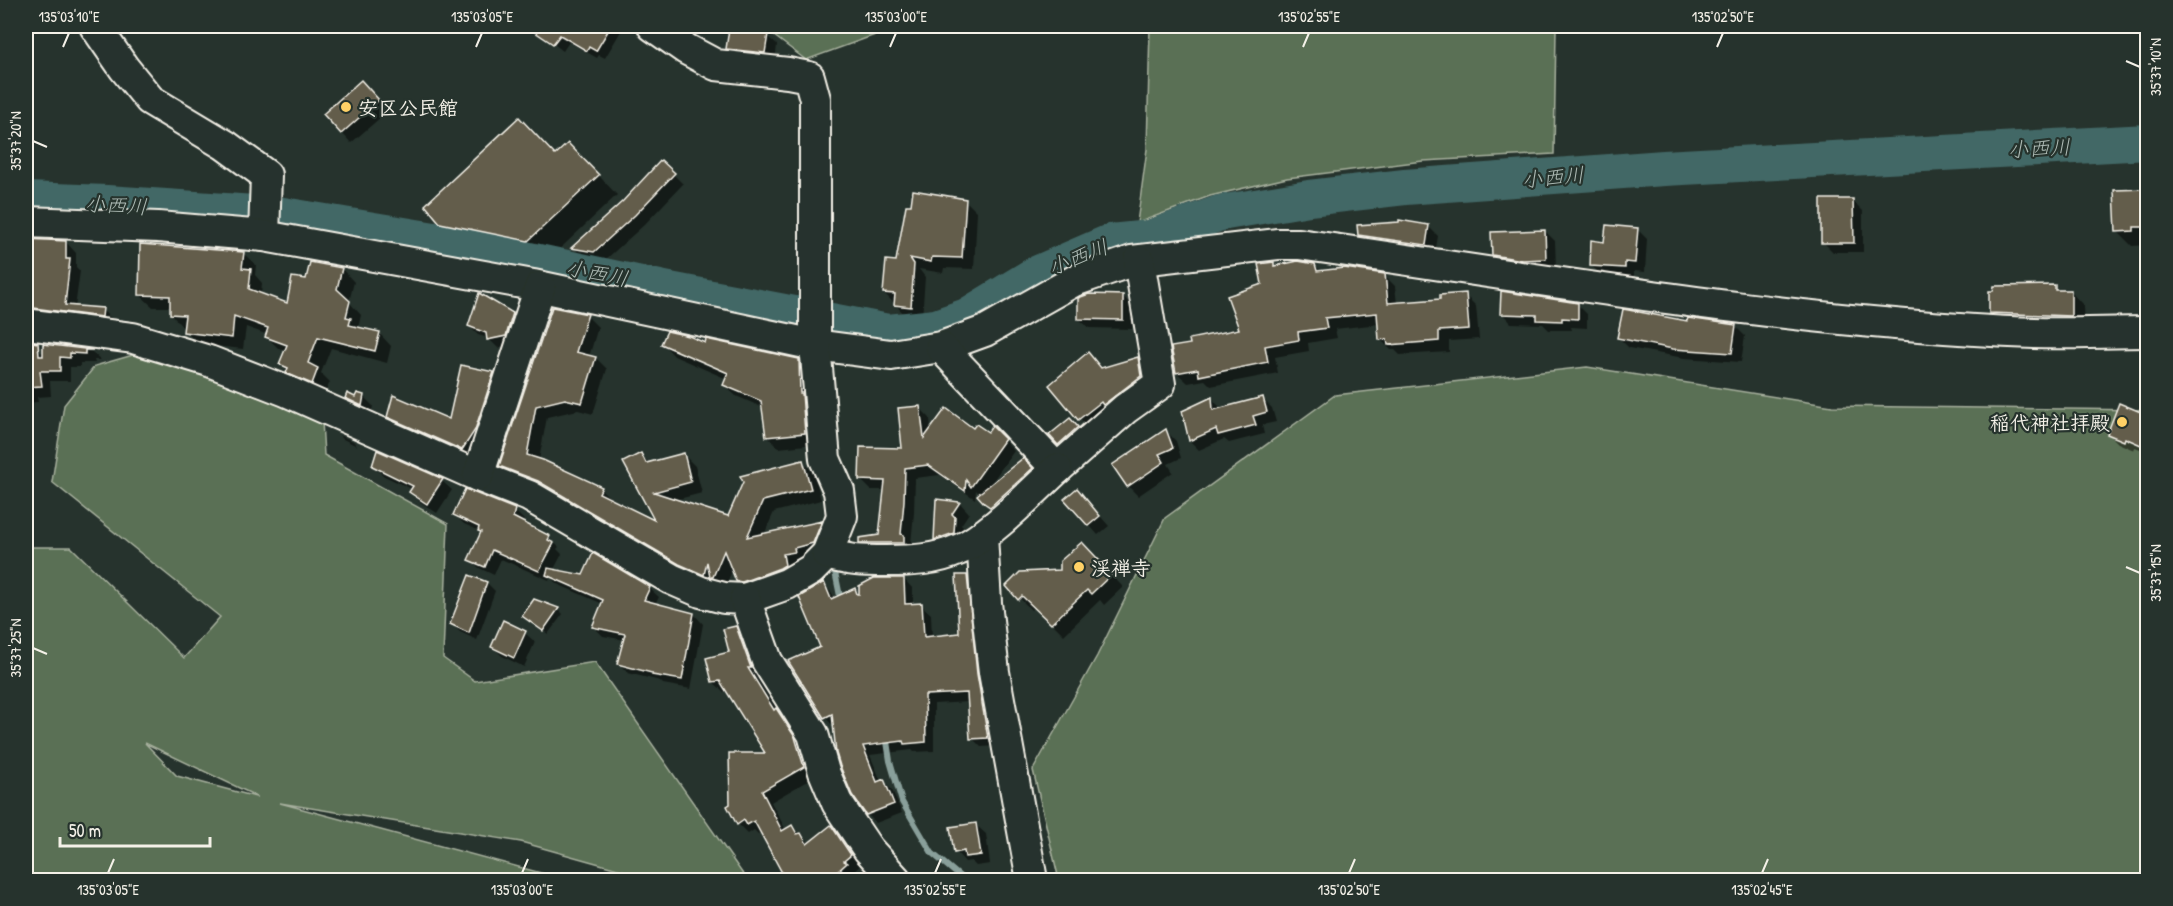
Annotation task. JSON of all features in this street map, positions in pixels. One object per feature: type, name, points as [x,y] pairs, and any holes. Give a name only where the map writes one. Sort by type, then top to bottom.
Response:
[{"type":"street","points":[[95,26],[150,100],[225,145],[266,175],[264,236]]},
{"type":"street","points":[[26,324],[133,338],[209,361],[286,391],[478,476],[529,496],[671,579],[701,592],[724,598],[745,599],[787,584],[811,570],[827,554],[842,516],[839,490],[825,459],[815,345],[815,99],[809,77],[788,72],[716,65],[686,49],[653,26]]},
{"type":"street","points":[[26,222],[158,227],[264,236],[540,286],[815,345],[891,355],[941,346],[985,331],[1074,281],[1132,261],[1222,249],[1299,244],[1541,280],[1841,319],[2035,333],[2148,332]]},
{"type":"street","points":[[827,554],[848,561],[930,559],[958,550],[982,536],[1125,409],[1160,384],[1139,261]]},
{"type":"street","points":[[478,476],[540,286]]},
{"type":"street","points":[[941,346],[1057,469]]},
{"type":"street","points":[[982,536],[986,603],[994,672],[1032,880]]},
{"type":"street","points":[[745,599],[767,662],[813,734],[824,772],[837,803],[868,849],[896,880]]},
{"type":"green space","points":[[761,26],[892,26],[886,31],[806,60]]},
{"type":"green space","points":[[1150,26],[1559,26],[1556,30],[1554,154],[1423,161],[1287,178],[1210,196],[1137,223],[1147,149]]},
{"type":"green space","points":[[140,353],[206,373],[322,421],[324,455],[448,524],[443,658],[475,681],[595,662],[747,880],[657,880],[521,842],[280,803],[567,880],[26,880],[26,547],[71,547],[184,658],[220,617],[52,482],[64,405],[95,366]],"holes":[[[145,743],[256,796],[177,776]]]},
{"type":"green space","points":[[1587,367],[1832,406],[2147,410],[2147,880],[1059,880],[1033,770],[1097,656],[1165,518],[1335,395]]},
{"type":"building","points":[[526,26],[611,26],[596,51],[589,47],[587,51],[560,35],[553,44]]},
{"type":"building","points":[[729,29],[768,34],[765,53],[726,49]]},
{"type":"building","name":"安区公民館","points":[[361,80],[379,100],[341,134],[323,114]]},
{"type":"building","points":[[519,117],[555,155],[568,143],[599,175],[528,241],[440,223],[425,205]]},
{"type":"building","points":[[661,160],[675,173],[635,215],[594,252],[571,248],[623,201]]},
{"type":"building","points":[[2148,189],[2148,227],[2134,227],[2134,231],[2116,232],[2114,190]]},
{"type":"building","points":[[913,190],[966,199],[962,258],[932,257],[931,262],[910,258],[914,264],[911,307],[894,305],[895,294],[883,293],[886,260],[896,261],[906,205],[911,205]]},
{"type":"building","points":[[1821,199],[1853,199],[1854,243],[1821,243]]},
{"type":"building","points":[[1399,220],[1429,225],[1426,245],[1358,235],[1357,225],[1399,222]]},
{"type":"building","points":[[1606,225],[1638,228],[1635,263],[1625,262],[1625,268],[1590,266],[1591,240],[1604,242]]},
{"type":"building","points":[[1545,230],[1546,259],[1523,260],[1492,255],[1491,232]]},
{"type":"building","points":[[26,239],[66,241],[66,259],[70,259],[65,305],[103,308],[102,317],[26,307]]},
{"type":"building","points":[[140,244],[244,252],[242,268],[251,269],[249,289],[287,303],[292,277],[306,279],[310,262],[342,268],[337,289],[350,301],[346,317],[351,318],[349,325],[380,332],[375,351],[318,337],[308,363],[318,368],[312,384],[286,373],[288,368],[279,364],[287,345],[265,337],[268,328],[234,316],[232,338],[183,332],[185,315],[170,314],[170,296],[139,295]]},
{"type":"building","points":[[1298,261],[1315,264],[1317,271],[1344,268],[1385,274],[1388,303],[1440,299],[1440,295],[1466,293],[1469,329],[1439,331],[1439,341],[1388,345],[1387,339],[1379,340],[1377,313],[1325,318],[1327,328],[1298,332],[1299,340],[1265,346],[1268,362],[1199,376],[1198,369],[1176,373],[1171,347],[1190,344],[1189,339],[1239,329],[1227,296],[1262,284],[1258,264],[1274,262],[1274,266]]},
{"type":"building","points":[[2055,285],[2055,290],[2071,290],[2071,316],[1989,313],[1989,291],[1993,291],[1994,286]]},
{"type":"building","points":[[1501,291],[1578,303],[1578,319],[1537,320],[1537,315],[1500,314]]},
{"type":"building","points":[[479,293],[513,313],[506,336],[487,340],[486,333],[468,326]]},
{"type":"building","points":[[1089,294],[1123,295],[1123,320],[1078,319],[1078,298]]},
{"type":"building","points":[[552,307],[588,314],[576,352],[596,357],[582,403],[565,399],[536,406],[527,455],[602,487],[599,493],[654,520],[623,462],[641,453],[646,463],[684,453],[691,482],[654,492],[728,516],[743,482],[740,476],[803,460],[811,489],[763,501],[747,537],[822,521],[813,543],[794,548],[795,552],[783,554],[785,565],[780,568],[742,582],[736,581],[724,551],[713,577],[710,577],[707,562],[704,575],[679,564],[538,481],[499,466]]},
{"type":"building","points":[[1623,309],[1687,321],[1688,318],[1736,325],[1732,353],[1673,349],[1617,338]]},
{"type":"building","points":[[667,331],[689,336],[705,343],[706,339],[799,359],[805,433],[766,437],[761,401],[723,385],[728,373],[661,344]]},
{"type":"building","points":[[26,341],[38,343],[39,356],[43,356],[43,344],[93,350],[85,350],[85,354],[70,353],[70,358],[60,357],[60,371],[40,371],[42,386],[26,387]]},
{"type":"building","points":[[1088,352],[1101,368],[1138,357],[1141,376],[1103,405],[1101,402],[1078,420],[1049,385]]},
{"type":"building","points":[[461,365],[494,372],[475,430],[462,450],[387,417],[393,395],[449,419]]},
{"type":"building","points":[[347,393],[355,397],[357,393],[364,395],[362,406],[345,398]]},
{"type":"building","points":[[1212,397],[1213,410],[1263,397],[1267,412],[1253,416],[1256,425],[1218,435],[1216,429],[1189,441],[1182,411]]},
{"type":"building","points":[[2119,403],[2148,415],[2148,448],[2125,438],[2124,441],[2107,434]]},
{"type":"building","points":[[920,406],[924,438],[946,408],[973,428],[976,424],[988,432],[992,426],[1005,439],[971,487],[966,480],[965,491],[928,465],[905,468],[901,534],[904,535],[904,543],[859,543],[859,538],[879,535],[885,481],[859,480],[860,447],[902,448],[898,408]]},
{"type":"building","points":[[1070,418],[1078,427],[1058,445],[1049,435]]},
{"type":"building","points":[[1166,429],[1173,448],[1159,454],[1164,462],[1127,487],[1112,465]]},
{"type":"building","points":[[377,450],[443,479],[427,504],[409,492],[413,486],[372,466]]},
{"type":"building","points":[[1023,458],[1033,468],[990,507],[984,503],[977,495]]},
{"type":"building","points":[[1077,488],[1100,516],[1088,526],[1064,499]]},
{"type":"building","points":[[465,489],[515,509],[513,517],[550,536],[548,540],[554,543],[539,571],[492,550],[485,567],[468,560],[481,532],[478,531],[479,527],[453,515]]},
{"type":"building","points":[[936,499],[960,502],[952,514],[955,517],[954,533],[934,540]]},
{"type":"building","points":[[1082,542],[1112,574],[1091,594],[1087,590],[1051,624],[1022,596],[1018,600],[1006,586],[1020,572],[1060,570],[1060,561]]},
{"type":"building","points":[[593,553],[650,587],[644,600],[694,613],[682,680],[652,675],[652,673],[617,664],[625,634],[592,627],[603,600],[546,575],[548,568],[583,575]]},
{"type":"building","points":[[469,575],[487,582],[469,633],[450,624]]},
{"type":"building","points":[[956,575],[967,575],[977,674],[988,738],[970,739],[967,693],[925,695],[926,742],[904,744],[903,741],[863,746],[877,782],[884,779],[894,804],[866,815],[852,795],[840,766],[836,753],[832,714],[824,718],[788,661],[820,647],[799,597],[824,582],[831,599],[855,588],[859,594],[859,586],[874,578],[904,578],[905,604],[922,603],[924,637],[959,633]]},
{"type":"building","points":[[534,599],[559,608],[543,631],[522,616]]},
{"type":"building","points":[[503,620],[526,631],[514,658],[491,647]]},
{"type":"building","points":[[736,626],[751,668],[748,668],[774,710],[776,708],[795,737],[804,767],[762,791],[782,831],[792,825],[797,834],[801,833],[807,844],[831,825],[851,855],[844,861],[847,863],[828,880],[786,880],[754,821],[747,825],[744,820],[737,825],[727,806],[730,804],[729,753],[765,753],[720,681],[712,682],[706,658],[729,652],[723,629]]},
{"type":"building","points":[[976,823],[981,855],[965,857],[964,851],[954,853],[950,827]]},
{"type":"waterway","name":"小西川","points":[[26,200],[283,215],[440,241],[665,289],[888,332],[936,327],[967,316],[1036,274],[1110,242],[1150,238],[1220,213],[1309,198],[1405,187],[1664,168],[2148,142]]},
{"type":"waterway","points":[[838,565],[835,572],[841,601]]},
{"type":"waterway","points":[[886,735],[890,761],[902,802],[932,853],[964,880]]},
{"type":"place","name":"安区公民館","points":[[346,107]]},
{"type":"place","name":"稲代神社拝殿","points":[[2122,422]]},
{"type":"place","name":"渓禅寺","points":[[1079,567]]}]
